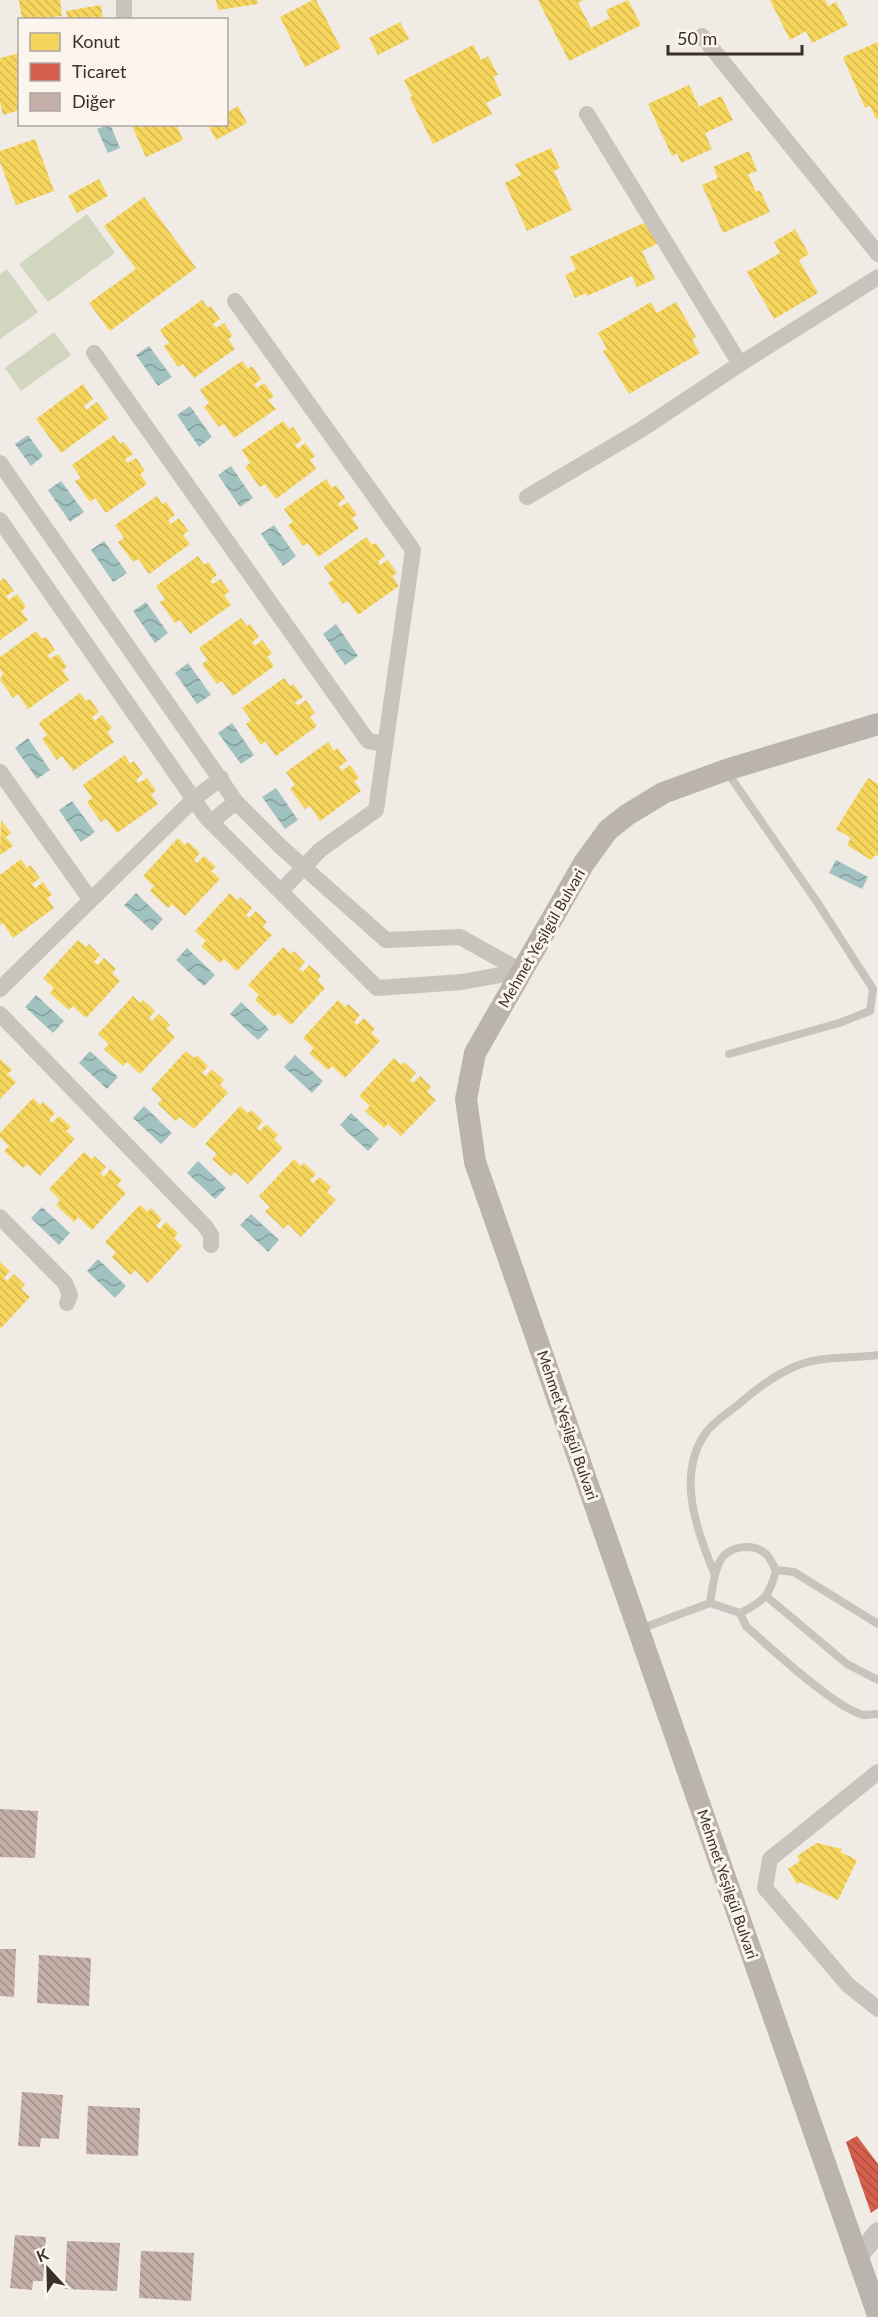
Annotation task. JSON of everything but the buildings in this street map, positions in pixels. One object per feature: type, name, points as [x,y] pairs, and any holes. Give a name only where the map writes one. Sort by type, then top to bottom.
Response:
[{"type":"main road","name":"Mehmet Yeşilgül Bulvari","points":[[878,724],[726,770],[663,793],[627,814],[608,830],[584,863],[475,1053],[466,1099],[475,1162],[639,1629],[868,2254],[878,2315]]},
{"type":"street","points":[[124,0],[124,18]]},
{"type":"street","points":[[702,36],[878,254]]},
{"type":"street","points":[[587,114],[740,364]]},
{"type":"street","points":[[527,497],[639,431],[878,277]]},
{"type":"street","points":[[236,301],[413,550],[376,810],[320,850],[282,890]]},
{"type":"street","points":[[94,353],[368,741],[385,744]]},
{"type":"street","points":[[0,463],[236,802],[281,847],[386,940],[460,937],[521,971]]},
{"type":"street","points":[[0,520],[211,822],[282,890],[377,988],[462,982],[521,971]]},
{"type":"street","points":[[0,772],[90,899]]},
{"type":"street","points":[[0,989],[194,799],[221,778]]},
{"type":"street","points":[[211,822],[236,802]]},
{"type":"street","points":[[0,1014],[205,1226],[211,1235],[211,1245]]},
{"type":"street","points":[[0,1217],[65,1283],[70,1295],[67,1303]]},
{"type":"street","points":[[878,1772],[770,1859],[765,1888],[848,1985],[878,2009]]},
{"type":"street","points":[[868,2254],[878,2232]]},
{"type":"lane","points":[[726,770],[817,902],[873,989],[870,1011],[839,1023],[729,1054]]},
{"type":"lane","points":[[716,1575],[701,1542],[691,1502],[695,1456],[708,1430],[759,1387],[796,1366],[831,1357],[878,1355]]},
{"type":"lane","points":[[639,1629],[710,1603],[740,1613],[760,1604],[772,1587],[776,1570],[766,1554],[753,1547],[740,1547],[726,1553],[716,1575],[710,1603]]},
{"type":"lane","points":[[776,1570],[794,1572],[878,1624]]},
{"type":"lane","points":[[766,1596],[847,1664],[878,1680]]},
{"type":"lane","points":[[740,1613],[746,1626],[818,1688],[854,1711],[863,1714],[878,1714]]},
{"type":"green space","points":[[87,214],[115,253],[48,302],[19,264]]},
{"type":"green space","points":[[7,269],[38,312],[0,339],[0,274]]},
{"type":"green space","points":[[54,332],[71,355],[21,391],[5,368]]},
{"type":"water","points":[[111,126],[120,148],[108,153],[97,129]]},
{"type":"water","points":[[149,346],[172,377],[158,386],[136,355]]},
{"type":"water","points":[[190,406],[212,437],[199,447],[177,415]]},
{"type":"water","points":[[28,435],[43,456],[31,466],[15,444]]},
{"type":"water","points":[[231,466],[253,498],[240,507],[218,475]]},
{"type":"water","points":[[61,481],[84,512],[70,522],[48,490]]},
{"type":"water","points":[[274,525],[296,556],[283,566],[261,534]]},
{"type":"water","points":[[104,541],[127,573],[113,582],[91,550]]},
{"type":"water","points":[[146,602],[168,633],[155,643],[133,611]]},
{"type":"water","points":[[336,624],[358,656],[345,665],[323,634]]},
{"type":"water","points":[[188,663],[211,695],[197,704],[175,673]]},
{"type":"water","points":[[232,723],[254,755],[241,764],[218,733]]},
{"type":"water","points":[[28,738],[50,770],[37,779],[15,748]]},
{"type":"water","points":[[276,788],[298,820],[285,829],[262,797]]},
{"type":"water","points":[[72,801],[95,832],[81,842],[59,810]]},
{"type":"water","points":[[836,860],[868,877],[862,889],[829,873]]},
{"type":"water","points":[[136,893],[163,919],[152,931],[124,905]]},
{"type":"water","points":[[187,948],[215,975],[204,986],[176,960]]},
{"type":"water","points":[[36,995],[64,1021],[53,1033],[25,1007]]},
{"type":"water","points":[[241,1002],[269,1029],[258,1040],[230,1014]]},
{"type":"water","points":[[90,1051],[118,1077],[107,1089],[79,1063]]},
{"type":"water","points":[[295,1055],[323,1081],[312,1093],[284,1067]]},
{"type":"water","points":[[144,1106],[172,1133],[161,1144],[133,1118]]},
{"type":"water","points":[[351,1113],[379,1139],[368,1151],[340,1125]]},
{"type":"water","points":[[198,1161],[226,1188],[215,1199],[187,1173]]},
{"type":"water","points":[[42,1207],[70,1233],[59,1245],[31,1218]]},
{"type":"water","points":[[251,1214],[279,1240],[268,1252],[240,1225]]},
{"type":"water","points":[[98,1259],[126,1286],[115,1298],[87,1271]]}]
